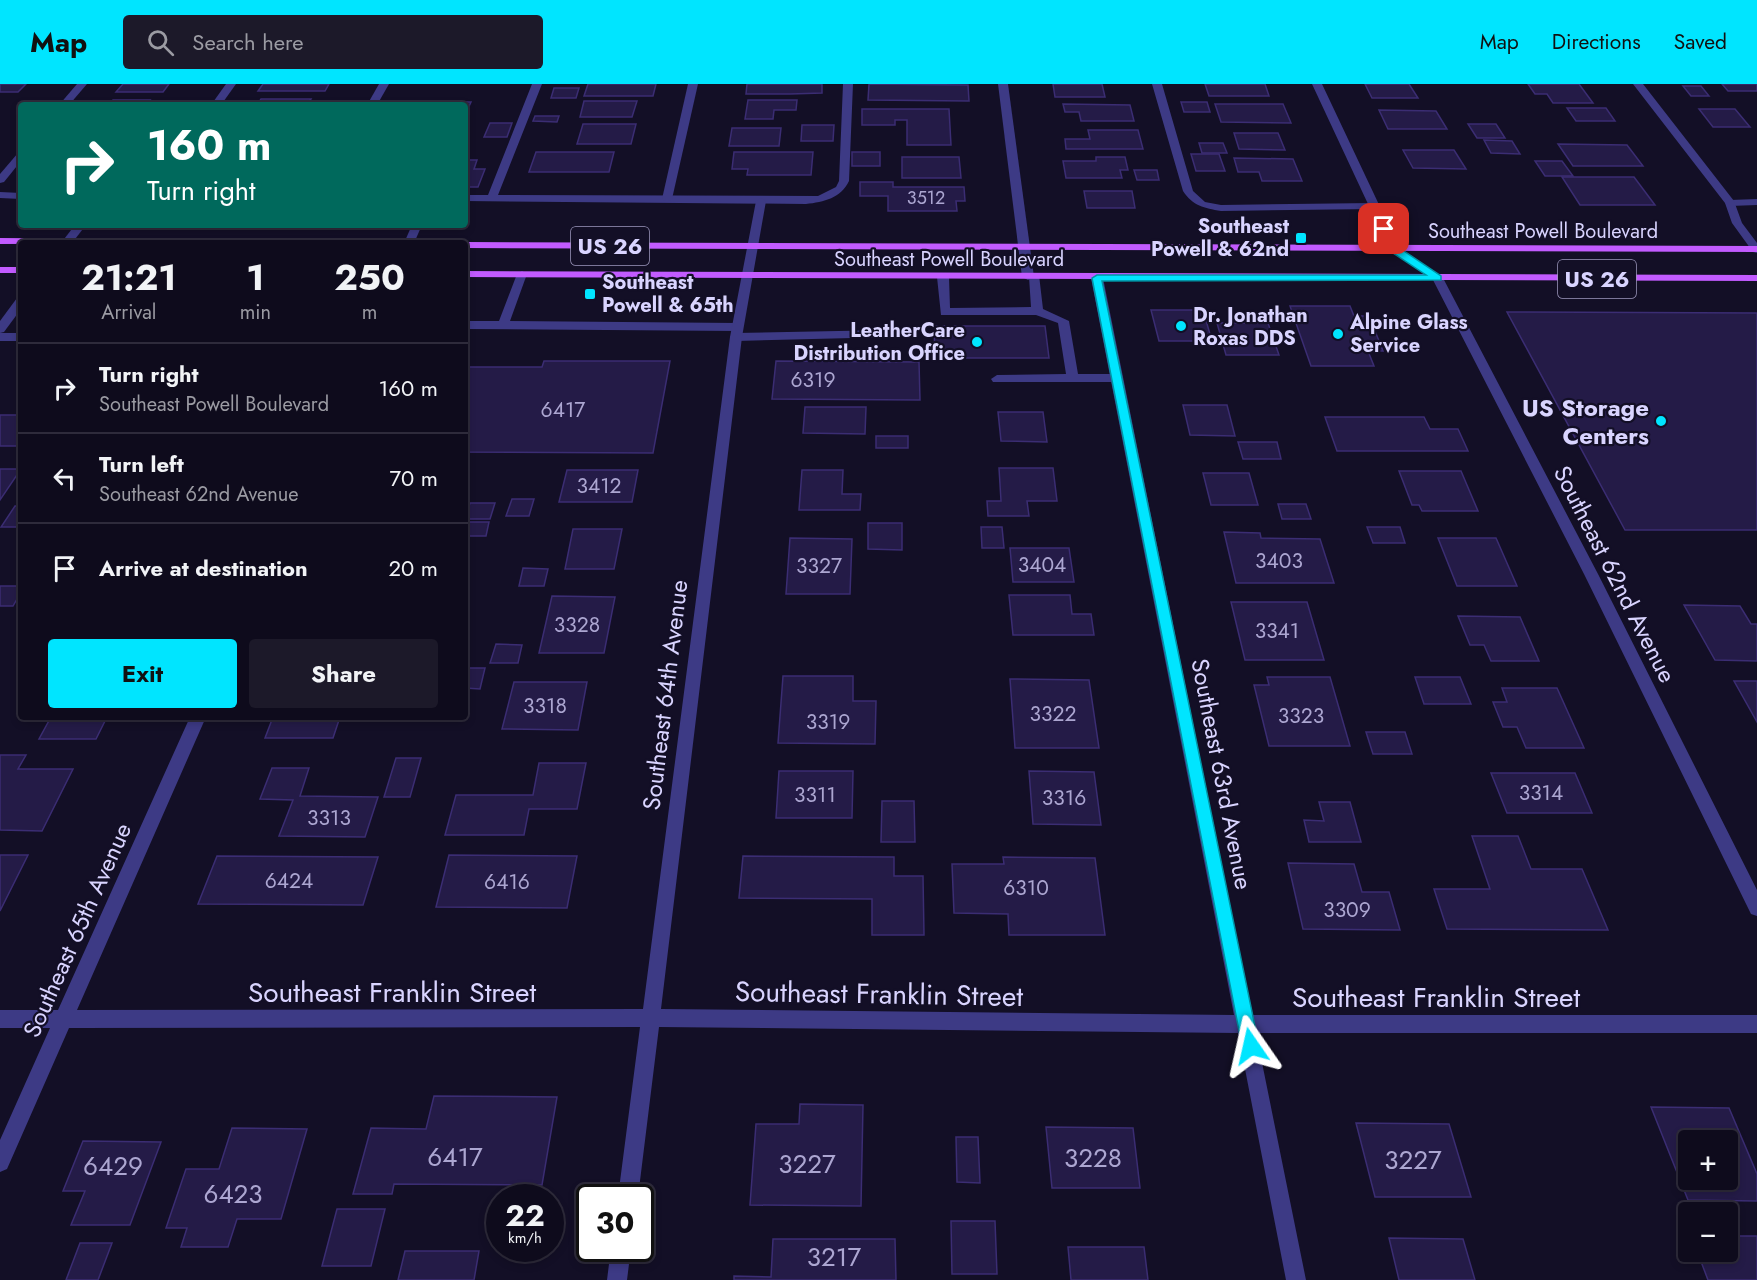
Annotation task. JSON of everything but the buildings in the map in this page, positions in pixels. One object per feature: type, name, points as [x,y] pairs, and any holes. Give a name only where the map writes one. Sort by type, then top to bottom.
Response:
[{"type":"main road","points":[[0,241],[18,241]]},
{"type":"main road","name":"Southeast Powell Boulevard","points":[[468,245],[1756,249]]},
{"type":"main road","points":[[0,270],[18,270]]},
{"type":"main road","name":"Southeast Powell Boulevard","points":[[468,274],[1097,278],[1757,278]]},
{"type":"street","points":[[67,102],[82,84]]},
{"type":"street","points":[[218,102],[231,84]]},
{"type":"street","points":[[374,102],[384,84]]},
{"type":"street","points":[[492,198],[537,84]]},
{"type":"street","points":[[667,200],[693,84]]},
{"type":"street","points":[[468,198],[761,201],[821,199],[840,189],[844,181],[848,84]]},
{"type":"street","points":[[1003,84],[1024,248],[1037,311]]},
{"type":"street","points":[[1158,84],[1188,191],[1194,200],[1221,208],[1374,206]]},
{"type":"street","points":[[1317,84],[1394,249]]},
{"type":"street","points":[[1638,84],[1730,202],[1737,223],[1756,249]]},
{"type":"street","points":[[0,180],[18,159]]},
{"type":"street","points":[[0,195],[18,196]]},
{"type":"street","name":"Southeast 64th Avenue","points":[[630,1184],[737,332],[746,276],[755,247],[761,201]]},
{"type":"street","points":[[1730,202],[1757,202]]},
{"type":"street","points":[[69,240],[79,228]]},
{"type":"street","name":"Southeast 62nd Avenue","points":[[1394,249],[1437,278],[1591,574],[1757,908]]},
{"type":"street","points":[[503,325],[522,274]]},
{"type":"street","points":[[942,277],[945,312],[1037,311],[1063,321],[1073,378]]},
{"type":"street","name":"Southeast 63rd Avenue","points":[[1097,278],[1247,1024],[1296,1280]]},
{"type":"street","points":[[0,329],[18,305]]},
{"type":"street","points":[[468,325],[889,334]]},
{"type":"street","points":[[0,337],[18,337]]},
{"type":"street","points":[[997,379],[1117,378]]},
{"type":"street","name":"Southeast 65th Avenue","points":[[0,1162],[197,720]]},
{"type":"street","name":"Southeast Franklin Street","points":[[0,1019],[650,1018],[1247,1024],[1757,1024]]},
{"type":"street","points":[[617,1280],[619,1262]]},
{"type":"place","name":"Southeast Powell & 62nd","points":[[1301,238]]},
{"type":"place","name":"Southeast Powell & 65th","points":[[590,294]]},
{"type":"place","name":"Dr. Jonathan Roxas DDS","points":[[1181,326]]},
{"type":"place","name":"Alpine Glass Service","points":[[1338,334]]},
{"type":"place","name":"LeatherCare Distribution Office","points":[[977,342]]},
{"type":"place","name":"US Storage Centers","points":[[1661,421]]},
{"type":"route","points":[[1251,1046],[1097,278],[1437,278],[1394,249],[1384,229]]}]
